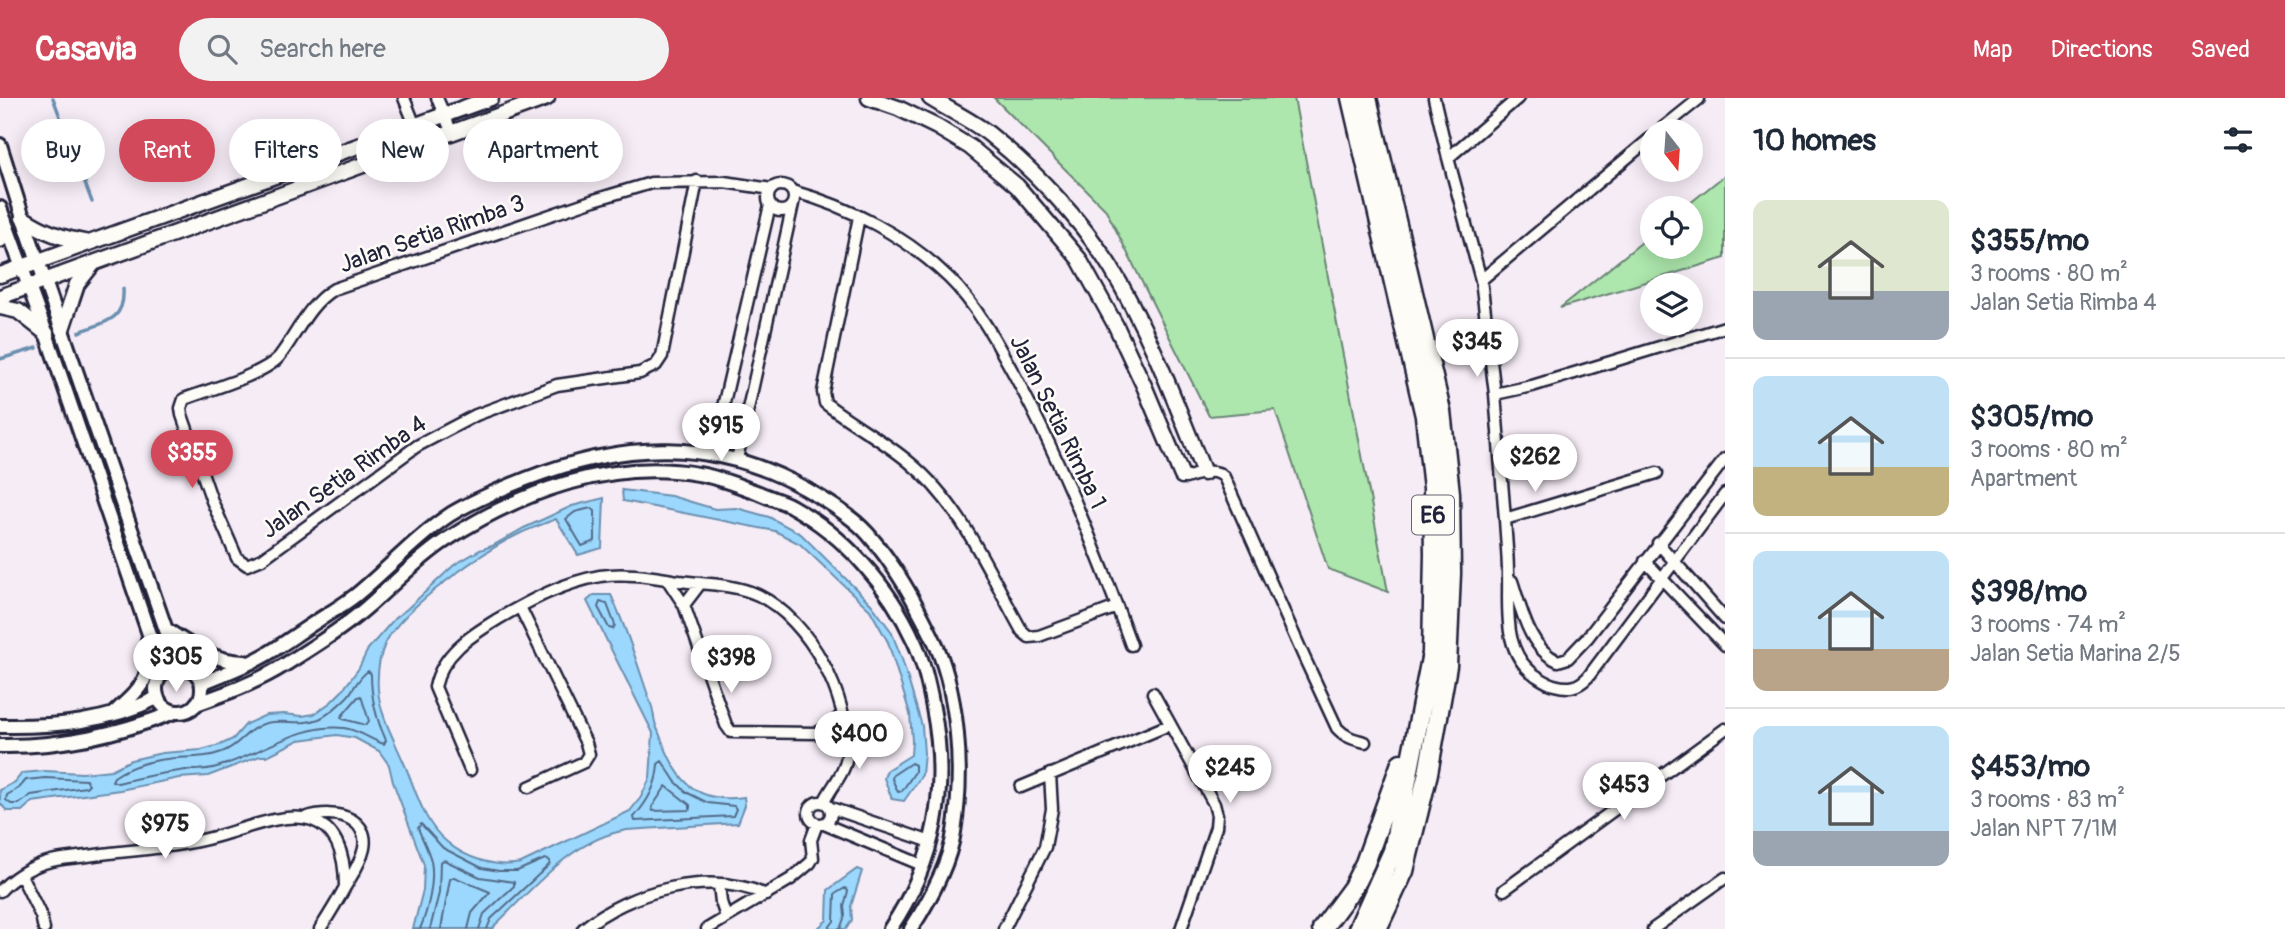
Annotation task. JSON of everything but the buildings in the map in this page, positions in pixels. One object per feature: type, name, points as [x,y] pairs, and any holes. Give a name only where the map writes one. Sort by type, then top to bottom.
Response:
[{"type":"highway","name":"E6","points":[[1351,98],[1425,416],[1433,488],[1432,653],[1393,851],[1358,929]]},
{"type":"highway","name":"E6","points":[[1367,98],[1441,411],[1450,493],[1451,573],[1447,666],[1428,773],[1404,870],[1377,929]]},
{"type":"highway","points":[[1322,929],[1353,887],[1364,863],[1396,779],[1432,653]]},
{"type":"main road","points":[[433,119],[491,98]]},
{"type":"main road","points":[[449,134],[547,98]]},
{"type":"main road","points":[[869,98],[917,118],[970,147],[1017,186],[1079,259],[1122,338],[1182,476]]},
{"type":"main road","points":[[930,98],[987,132],[1029,168],[1074,219],[1111,267],[1138,317],[1204,473]]},
{"type":"main road","points":[[0,275],[356,147]]},
{"type":"main road","points":[[0,297],[356,167]]},
{"type":"main road","points":[[0,240],[2,215]]},
{"type":"main road","points":[[23,218],[43,231],[64,239],[90,243]]},
{"type":"main road","points":[[62,329],[77,284],[94,263]]},
{"type":"main road","points":[[0,307],[18,312],[46,333]]},
{"type":"street","points":[[404,98],[412,119]]},
{"type":"street","points":[[437,98],[452,133]]},
{"type":"street","points":[[1434,98],[1481,280],[1495,394],[1505,519],[1509,635],[1524,667],[1548,684],[1565,688],[1578,687],[1725,494]]},
{"type":"street","points":[[1448,158],[1518,98]]},
{"type":"street","points":[[1674,119],[1699,99]]},
{"type":"street","points":[[0,145],[166,630],[183,666],[195,672],[202,683],[196,705]]},
{"type":"street","points":[[1481,280],[1640,147]]},
{"type":"street","name":"Jalan Setia Rimba 3","points":[[184,399],[266,368],[278,358],[323,296],[334,289],[650,183],[697,181],[772,188]]},
{"type":"street","name":"Jalan Setia Rimba 4","points":[[184,399],[181,408],[191,440],[212,501],[237,558],[247,565],[262,559],[417,446],[476,415],[557,385],[640,373],[656,365],[662,356],[697,181]]},
{"type":"street","points":[[712,454],[770,205],[768,196],[772,188],[783,185],[792,191],[793,204],[737,459]]},
{"type":"street","name":"Jalan Setia Rimba 1","points":[[792,191],[828,202],[903,240],[950,279],[992,333],[1064,475],[1130,645]]},
{"type":"street","points":[[770,205],[779,211],[793,204]]},
{"type":"street","points":[[2,215],[46,333],[162,672]]},
{"type":"street","points":[[859,217],[822,392],[825,403],[910,462],[940,493],[974,541],[1016,621],[1029,637],[1039,636],[1117,607]]},
{"type":"street","points":[[1495,394],[1532,386],[1725,327]]},
{"type":"street","points":[[718,430],[742,435]]},
{"type":"street","points":[[202,683],[267,654],[354,596],[451,514],[499,489],[554,468],[609,454],[656,450],[712,454],[737,459],[784,477],[824,499],[866,532],[904,581],[935,641],[956,723],[958,761],[954,834],[944,866],[925,908],[911,929]]},
{"type":"street","points":[[1508,571],[1534,639],[1546,656],[1558,661],[1568,658],[1588,637],[1725,459]]},
{"type":"street","points":[[0,746],[27,746],[99,737],[190,709],[251,683],[283,666],[365,609],[444,541],[496,511],[559,485],[612,472],[698,474],[731,482],[790,506],[835,536],[877,579],[918,649],[937,729],[941,771],[938,809],[931,842],[908,901],[890,929]]},
{"type":"street","points":[[1182,476],[1186,478],[1204,473],[1221,474],[1230,488],[1337,727],[1342,734],[1365,742]]},
{"type":"street","points":[[1505,519],[1657,473]]},
{"type":"street","points":[[1658,543],[1725,619]]},
{"type":"street","points":[[1645,561],[1725,645]]},
{"type":"street","points":[[470,770],[435,687],[444,663],[482,629],[538,596],[598,577],[620,574],[735,588],[756,594],[789,617],[810,642],[829,674],[842,714],[847,756],[827,805],[830,819],[821,824],[811,839],[813,858],[810,863],[791,879],[707,929]]},
{"type":"street","points":[[667,579],[684,605],[726,725],[731,732],[817,733],[846,745]]},
{"type":"street","points":[[684,605],[700,584]]},
{"type":"street","points":[[520,607],[582,734],[589,754],[584,762],[529,787]]},
{"type":"street","points":[[111,716],[141,686],[147,675],[149,660],[146,621]]},
{"type":"street","points":[[166,630],[192,647],[215,657],[231,662],[251,662]]},
{"type":"street","points":[[175,712],[168,709],[158,698],[156,684],[162,672],[183,666]]},
{"type":"street","points":[[1153,693],[1214,804],[1217,815],[1216,827],[1181,929]]},
{"type":"street","points":[[0,726],[71,724],[111,716],[158,698]]},
{"type":"street","points":[[817,733],[833,724],[842,714]]},
{"type":"street","points":[[1021,787],[1169,725]]},
{"type":"street","points":[[27,727],[27,746]]},
{"type":"street","points":[[1504,890],[1725,729]]},
{"type":"street","points":[[1004,929],[1045,848],[1052,809],[1050,774]]},
{"type":"street","points":[[922,865],[821,824],[810,817],[810,807],[814,804],[827,805],[931,842]]},
{"type":"street","points":[[304,818],[315,814],[344,816],[360,827],[364,837],[364,852],[358,867],[320,929]]},
{"type":"street","points":[[0,891],[18,877],[46,862],[206,839],[294,817],[304,818],[327,829],[342,853],[345,886]]},
{"type":"street","points":[[342,853],[364,852]]},
{"type":"street","points":[[0,879],[18,877]]},
{"type":"street","points":[[18,877],[41,916],[44,929]]},
{"type":"street","points":[[1653,929],[1725,878]]},
{"type":"street","points":[[583,929],[626,901],[687,886],[719,885],[752,889],[765,895]]},
{"type":"street","points":[[719,885],[726,917]]},
{"type":"green space","points":[[994,98],[1294,98],[1388,592],[1328,569],[1275,410],[1209,416],[1106,210]]},
{"type":"green space","points":[[1725,175],[1725,258],[1676,273],[1640,273],[1640,284],[1560,308],[1640,244],[1640,259],[1703,259],[1703,196],[1699,196]]},
{"type":"water","points":[[622,490],[671,496],[715,509],[737,508],[769,517],[801,534],[871,604],[891,631],[922,726],[922,775],[904,801],[892,799],[884,778],[887,770],[911,755],[910,714],[888,642],[870,610],[800,544],[775,531],[623,501]]},
{"type":"water","points":[[604,498],[602,548],[578,555],[556,519],[521,533],[487,552],[446,581],[409,613],[386,642],[379,665],[379,699],[388,727],[421,806],[432,825],[455,848],[482,861],[521,863],[630,811],[641,797],[650,778],[653,733],[587,601],[594,595],[611,595],[633,651],[656,726],[673,765],[683,779],[700,792],[721,798],[744,797],[745,805],[738,823],[627,830],[607,835],[589,843],[556,866],[493,929],[413,929],[423,890],[424,865],[389,765],[379,751],[355,738],[337,735],[299,740],[267,756],[260,756],[208,776],[179,778],[120,790],[32,802],[22,811],[7,811],[0,803],[0,790],[15,782],[22,773],[111,770],[131,760],[220,745],[233,739],[246,724],[266,715],[314,714],[342,691],[359,668],[368,649],[395,618],[454,565],[572,506]]},
{"type":"water","points":[[857,869],[862,871],[851,906],[852,920],[846,929],[817,929],[827,920],[828,890]]},
{"type":"waterway","points":[[53,98],[92,202]]},
{"type":"waterway","points":[[79,332],[112,319],[121,308],[123,289]]},
{"type":"waterway","points":[[0,359],[37,348]]}]
